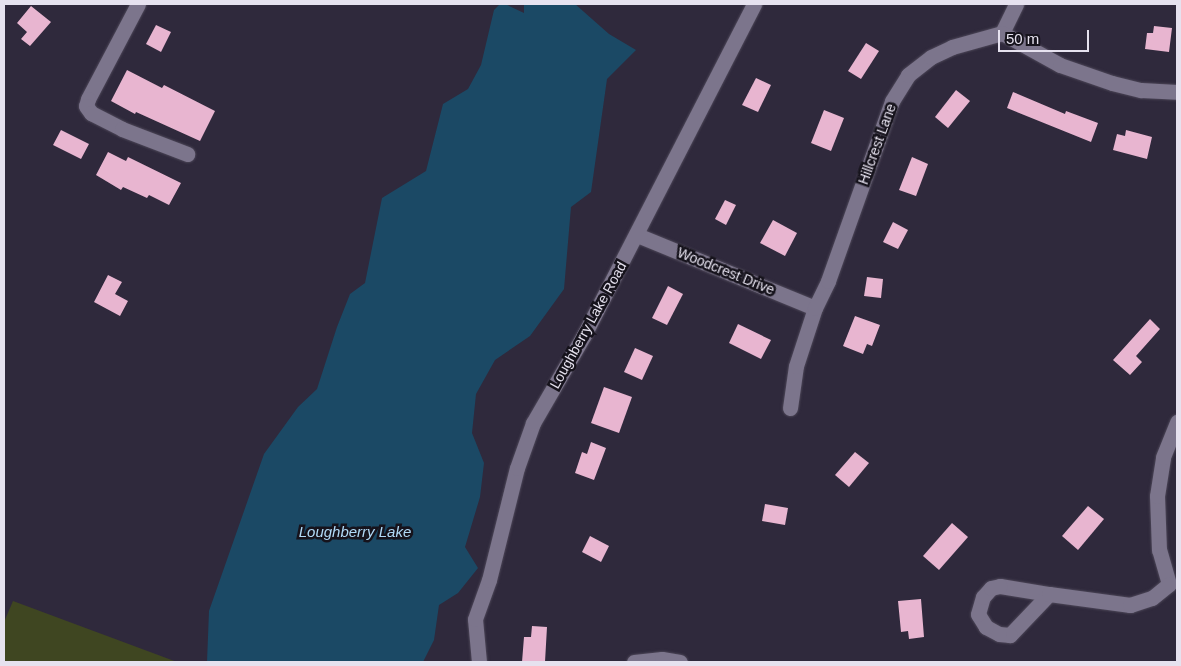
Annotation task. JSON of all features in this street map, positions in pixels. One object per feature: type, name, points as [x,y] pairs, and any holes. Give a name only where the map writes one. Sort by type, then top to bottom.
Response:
[{"type":"street","points":[[138,4],[86,106],[91,113],[122,129],[187,154]]},
{"type":"street","name":"Loughberry Lake Road","points":[[479,662],[475,619],[489,580],[517,468],[533,423],[584,335],[637,235],[754,4]]},
{"type":"street","points":[[1016,4],[1002,33],[1060,65],[1112,83],[1141,90],[1177,92]]},
{"type":"street","name":"Hillcrest Lane","points":[[790,408],[796,366],[815,308],[828,281],[892,101],[908,75],[930,57],[952,47],[1002,33]]},
{"type":"street","name":"Woodcrest Drive","points":[[637,235],[815,308]]},
{"type":"street","points":[[1049,594],[1130,605],[1152,598],[1173,588],[1159,550],[1157,496],[1163,457],[1177,422]]},
{"type":"street","points":[[634,662],[662,659],[680,662]]},
{"type":"green space","points":[[13,601],[177,662],[4,662],[4,622]]},
{"type":"water","name":"Loughberry Lake","points":[[500,4],[505,4],[524,13],[524,4],[575,4],[609,34],[636,50],[607,79],[591,192],[571,207],[564,289],[530,336],[495,360],[476,394],[472,433],[484,463],[480,497],[465,547],[478,568],[458,593],[439,605],[434,640],[423,662],[207,662],[209,611],[264,454],[298,407],[317,389],[350,294],[365,283],[382,198],[426,171],[443,104],[468,89],[481,65],[494,10]]},
{"type":"building","points":[[31,6],[51,22],[30,46],[21,39],[27,32],[17,23]]},
{"type":"building","points":[[156,25],[171,32],[161,52],[146,44]]},
{"type":"building","points":[[1154,26],[1172,28],[1169,52],[1145,49],[1147,33],[1153,33]]},
{"type":"building","points":[[866,43],[879,51],[861,79],[848,71]]},
{"type":"building","points":[[127,70],[162,88],[164,85],[215,111],[200,141],[136,112],[135,114],[111,101]]},
{"type":"building","points":[[756,78],[771,85],[758,112],[742,105]]},
{"type":"building","points":[[956,90],[970,101],[948,128],[935,117]]},
{"type":"building","points":[[1013,92],[1065,114],[1066,111],[1098,123],[1091,142],[1007,108]]},
{"type":"building","points":[[824,110],[844,118],[831,151],[811,143]]},
{"type":"building","points":[[61,130],[89,144],[81,159],[53,145]]},
{"type":"building","points":[[1126,130],[1152,137],[1147,159],[1113,150],[1117,134],[1125,136]]},
{"type":"building","points":[[108,152],[126,161],[128,157],[181,183],[169,205],[149,195],[147,198],[123,187],[121,190],[96,175]]},
{"type":"building","points":[[912,157],[928,164],[916,196],[899,190]]},
{"type":"building","points":[[725,200],[736,205],[726,225],[715,219]]},
{"type":"building","points":[[773,220],[797,233],[785,256],[760,243]]},
{"type":"building","points":[[893,222],[908,230],[898,249],[883,242]]},
{"type":"building","points":[[108,275],[122,282],[115,294],[128,301],[120,316],[94,302]]},
{"type":"building","points":[[867,277],[883,279],[881,298],[864,296]]},
{"type":"building","points":[[668,286],[683,294],[667,325],[652,318]]},
{"type":"building","points":[[855,316],[880,325],[872,346],[867,344],[863,354],[843,346]]},
{"type":"building","points":[[1150,319],[1160,329],[1136,356],[1142,362],[1130,375],[1113,360]]},
{"type":"building","points":[[738,324],[771,340],[761,359],[729,343]]},
{"type":"building","points":[[635,348],[653,356],[642,380],[624,372]]},
{"type":"building","points":[[604,387],[632,397],[619,433],[591,423]]},
{"type":"building","points":[[591,442],[606,448],[594,480],[575,473],[582,452],[587,454]]},
{"type":"building","points":[[855,452],[869,463],[849,487],[835,475]]},
{"type":"building","points":[[765,504],[788,508],[785,525],[762,521]]},
{"type":"building","points":[[1088,506],[1104,519],[1078,550],[1062,536]]},
{"type":"building","points":[[952,523],[968,537],[939,570],[923,556]]},
{"type":"building","points":[[590,536],[609,546],[601,562],[582,552]]},
{"type":"building","points":[[921,599],[924,637],[909,639],[908,631],[901,632],[898,601]]},
{"type":"building","points":[[532,626],[547,627],[545,662],[522,662],[524,637],[531,637]]}]
